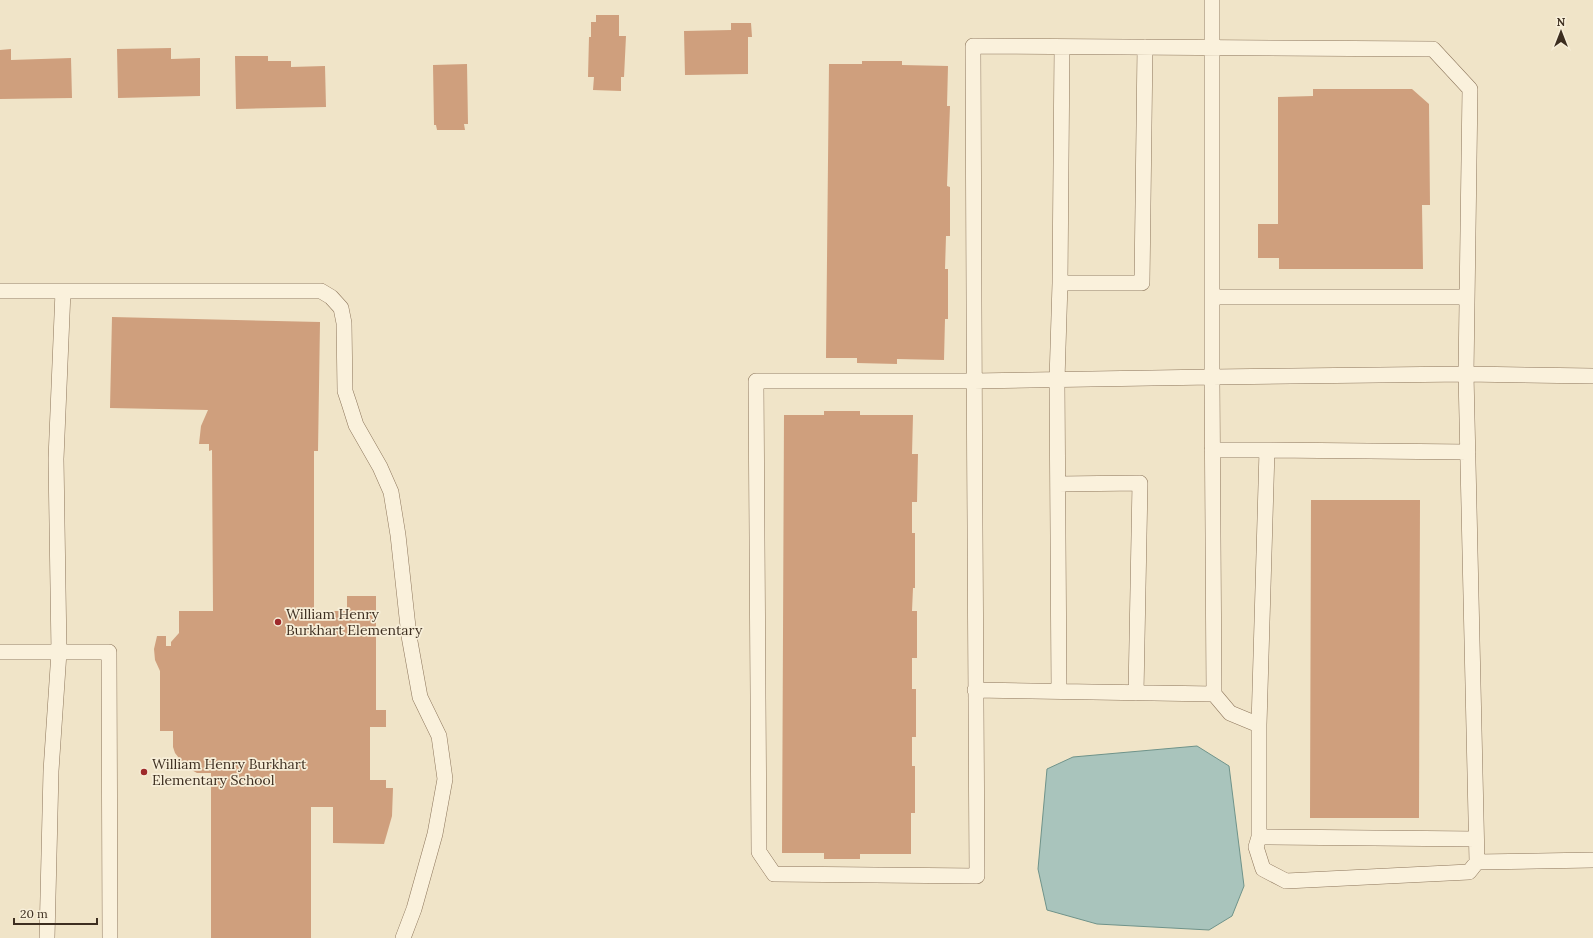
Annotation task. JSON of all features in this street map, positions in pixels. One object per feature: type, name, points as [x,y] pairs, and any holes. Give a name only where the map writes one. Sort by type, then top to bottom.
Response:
[{"type":"lane","points":[[1212,0],[1212,450],[1214,694],[1230,713],[1259,725]]},
{"type":"lane","points":[[1267,450],[1259,725],[1259,837],[1256,846],[1263,869],[1286,881],[1469,872],[1477,862],[1466,374],[1470,89],[1433,49],[973,46],[974,381],[977,876],[774,874],[759,852],[756,381],[974,381],[1466,374],[1593,376]]},
{"type":"lane","points":[[1059,691],[1057,380],[1060,283],[1062,47]]},
{"type":"lane","points":[[1060,283],[1142,283],[1145,47]]},
{"type":"lane","points":[[0,291],[321,291],[332,297],[341,308],[344,323],[345,391],[356,425],[380,467],[391,492],[398,535],[409,636],[420,697],[439,736],[445,779],[435,834],[414,909],[403,938]]},
{"type":"lane","points":[[48,938],[51,770],[60,652],[56,459],[63,291]]},
{"type":"lane","points":[[1212,297],[1467,297]]},
{"type":"lane","points":[[1212,450],[1468,452]]},
{"type":"lane","points":[[1058,484],[1140,482],[1136,693]]},
{"type":"lane","points":[[0,652],[109,652],[110,938]]},
{"type":"lane","points":[[976,690],[1214,694]]},
{"type":"lane","points":[[1259,837],[1476,839]]},
{"type":"lane","points":[[1477,862],[1593,860]]},
{"type":"water","points":[[1197,746],[1229,766],[1244,886],[1232,916],[1209,930],[1097,924],[1047,910],[1038,869],[1047,769],[1073,757]]},
{"type":"building","points":[[596,15],[619,15],[619,36],[626,36],[624,77],[621,77],[621,91],[593,90],[594,77],[588,77],[589,37],[591,37],[591,22],[596,22]]},
{"type":"building","points":[[731,23],[751,23],[752,37],[748,37],[748,74],[685,75],[684,31],[731,30]]},
{"type":"building","points":[[171,48],[171,59],[200,58],[200,96],[118,98],[117,49]]},
{"type":"building","points":[[11,49],[11,60],[71,58],[72,98],[0,99],[0,50]]},
{"type":"building","points":[[235,56],[268,56],[268,61],[291,61],[291,67],[325,66],[326,107],[236,109]]},
{"type":"building","points":[[862,61],[902,61],[902,65],[948,66],[947,106],[950,106],[947,186],[950,187],[950,236],[946,236],[945,269],[948,269],[948,319],[945,319],[944,360],[897,359],[897,364],[857,363],[857,358],[826,358],[829,64],[862,64]]},
{"type":"building","points":[[467,64],[468,124],[464,124],[465,130],[437,130],[436,125],[434,125],[433,65]]},
{"type":"building","points":[[1313,89],[1412,89],[1429,104],[1430,205],[1422,205],[1423,269],[1279,269],[1279,258],[1258,258],[1258,224],[1278,224],[1278,97],[1313,96]]},
{"type":"building","name":"William Henry Burkhart Elementary","points":[[112,317],[320,322],[318,451],[314,451],[314,611],[347,611],[347,596],[376,596],[376,710],[386,710],[386,727],[370,727],[370,780],[386,780],[386,788],[393,788],[392,816],[384,844],[333,843],[333,807],[311,807],[311,938],[211,938],[211,773],[197,773],[186,767],[175,753],[173,747],[173,731],[160,731],[160,671],[155,660],[154,649],[157,636],[166,636],[166,646],[171,646],[171,642],[179,633],[179,611],[213,611],[212,450],[209,451],[209,444],[199,444],[201,426],[208,410],[110,408]]},
{"type":"building","points":[[824,411],[860,411],[860,415],[913,415],[912,454],[918,454],[917,502],[912,502],[912,533],[915,533],[915,588],[913,588],[912,611],[917,611],[917,658],[912,658],[912,689],[916,689],[916,737],[912,737],[912,766],[915,766],[915,813],[911,813],[911,854],[860,854],[860,859],[824,859],[824,853],[782,853],[784,415],[824,415]]},
{"type":"building","points":[[1311,500],[1420,500],[1419,818],[1310,818]]},
{"type":"place","name":"William Henry Burkhart Elementary","points":[[278,622]]},
{"type":"place","name":"William Henry Burkhart Elementary School","points":[[144,772]]}]
